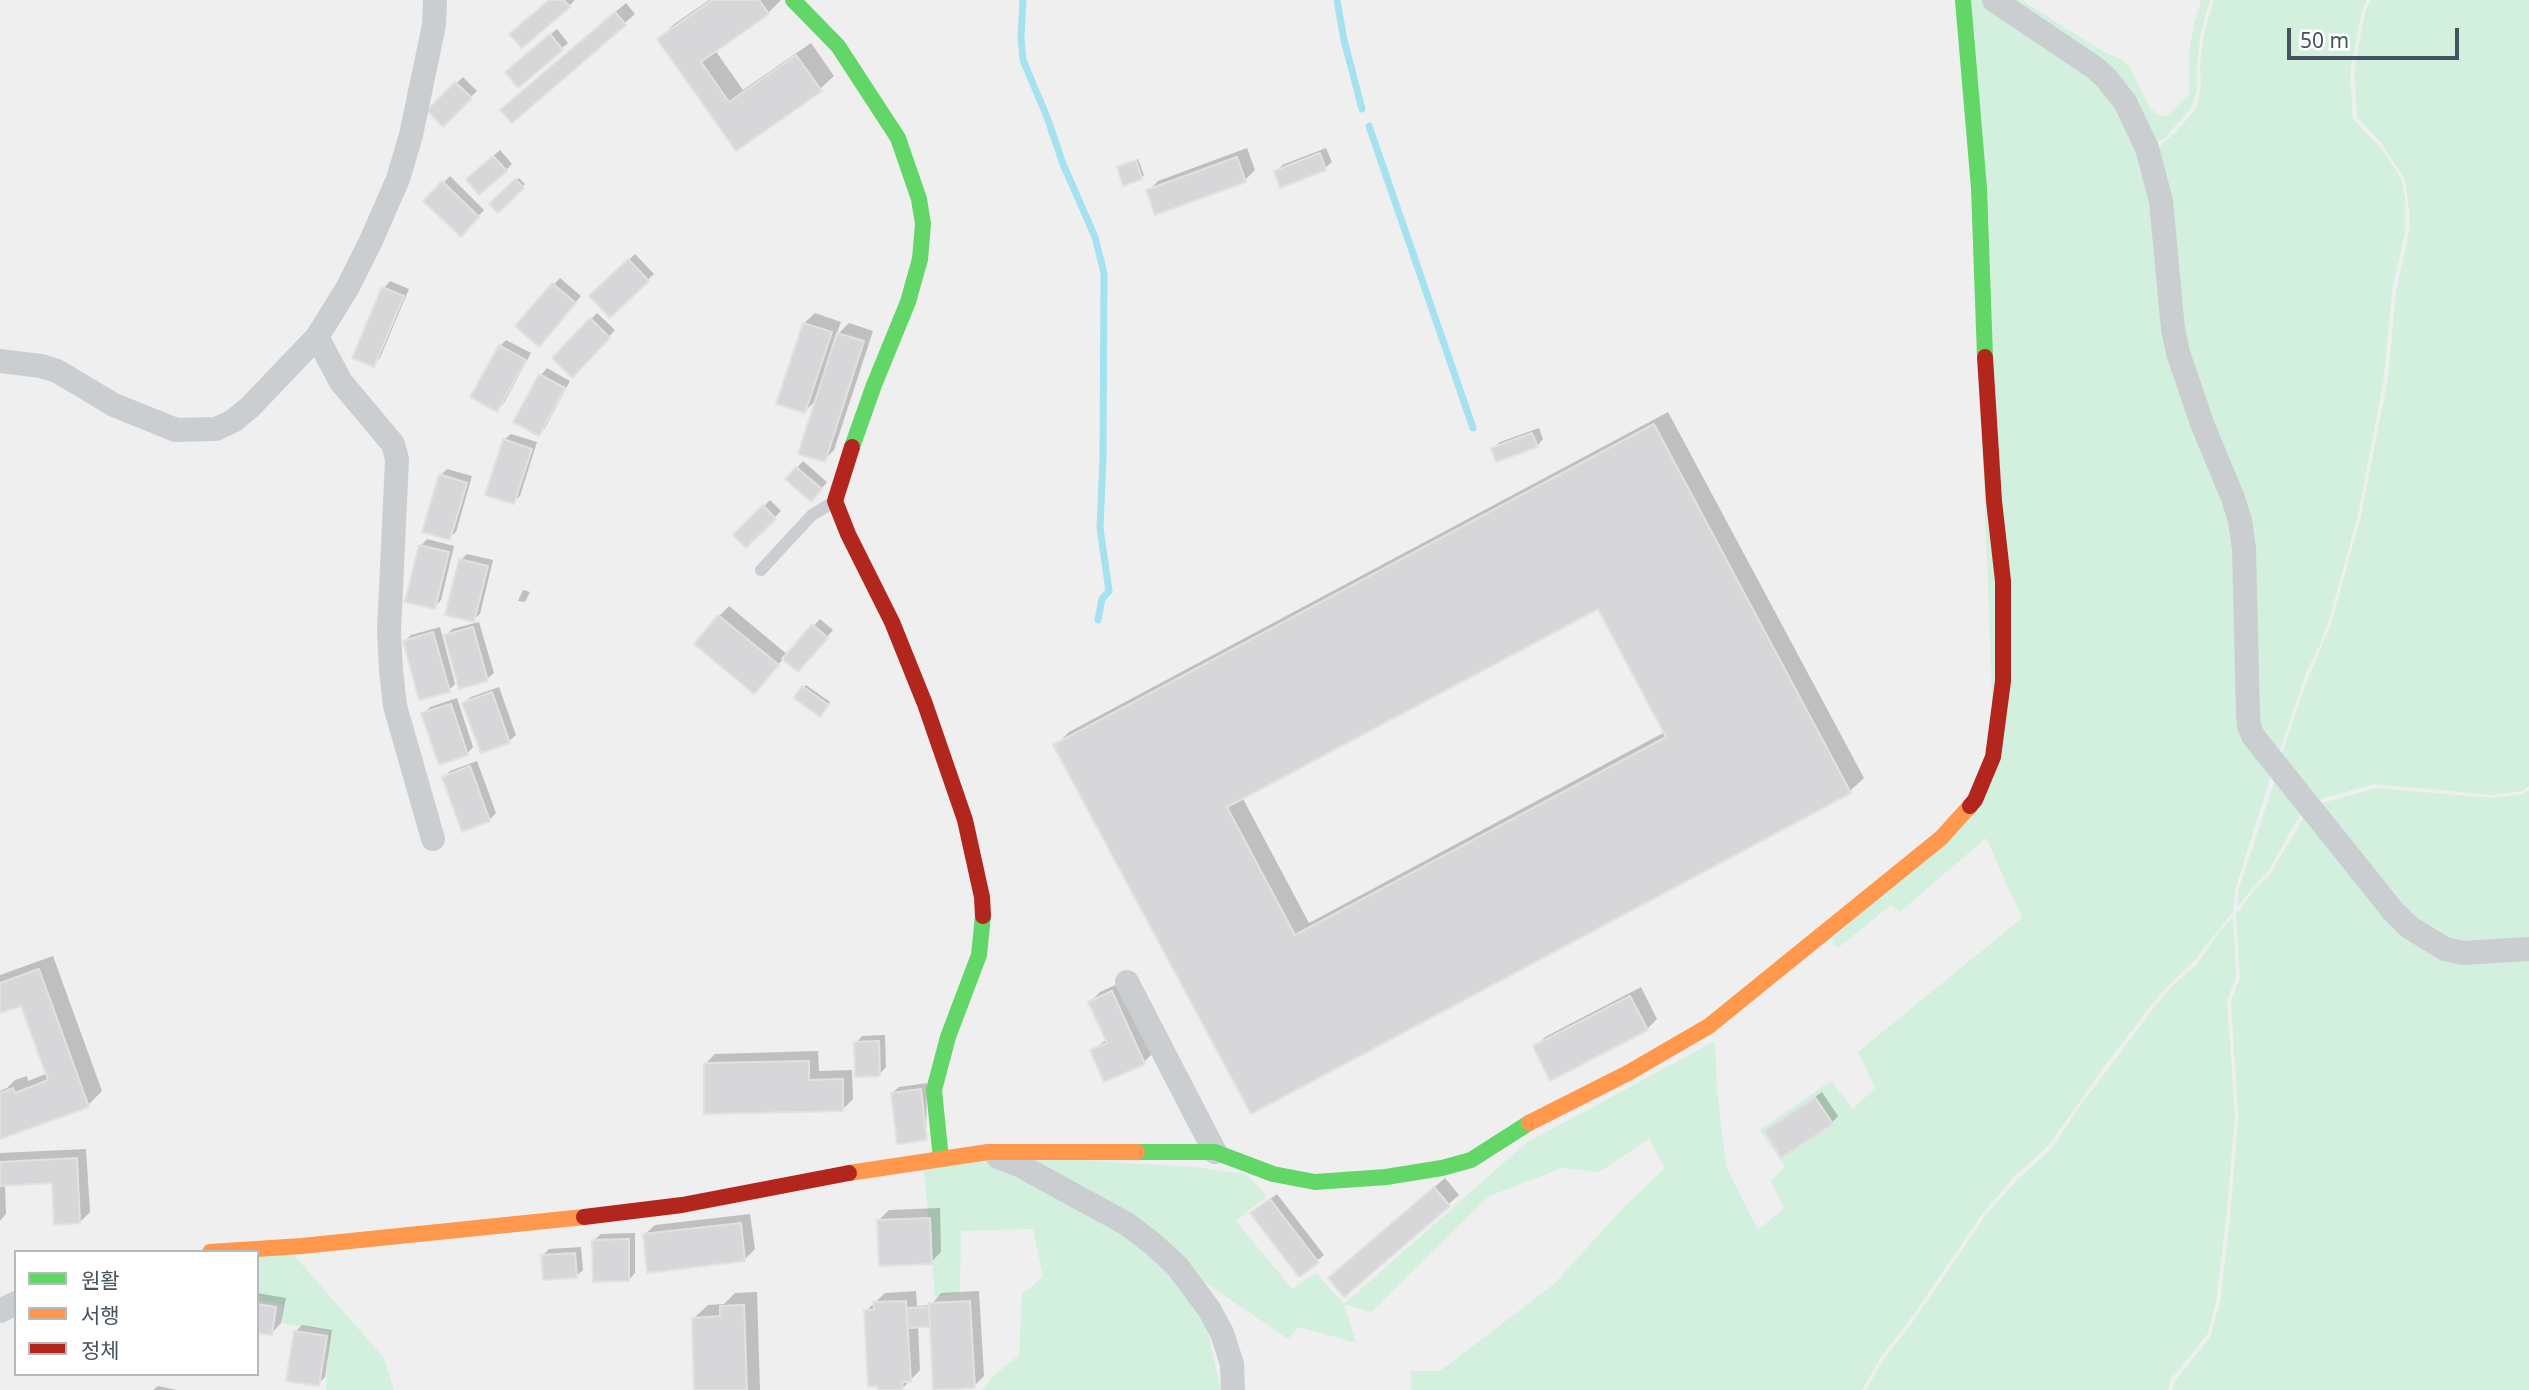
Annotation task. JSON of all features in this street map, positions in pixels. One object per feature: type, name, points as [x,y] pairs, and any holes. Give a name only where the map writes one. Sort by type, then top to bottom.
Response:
[{"type":"street","points":[[0,361],[41,366],[57,371],[135,415],[176,430],[216,429],[233,421],[250,407],[317,337],[348,287],[370,243],[398,179],[411,135],[434,25],[435,0]]},
{"type":"street","points":[[793,0],[838,46],[898,138],[919,199],[923,224],[920,259],[908,302],[870,397],[835,501],[843,525],[892,622],[925,704],[965,820],[982,897],[983,928],[979,955],[948,1037],[934,1090],[941,1159]]},
{"type":"street","points":[[247,1250],[302,1247],[682,1205],[842,1174],[988,1152],[1215,1152],[1273,1174],[1315,1182],[1385,1177],[1442,1168],[1471,1160],[1540,1116],[1628,1073],[1709,1026],[1941,838],[1975,800],[1989,769],[1997,734],[2003,681],[2003,581],[1994,501],[1983,329],[1979,188],[1963,0]]},
{"type":"street","points":[[1994,0],[2106,78],[2125,102],[2147,148],[2161,201],[2173,329],[2178,353],[2240,520],[2244,549],[2248,714],[2253,736],[2393,911],[2409,927],[2435,944],[2463,954],[2529,950]]},
{"type":"street","points":[[317,337],[341,382],[393,444],[397,459],[389,631],[391,670],[395,706],[433,839]]},
{"type":"street","points":[[1127,982],[1215,1152]]},
{"type":"street","points":[[988,1152],[1019,1165],[1127,1224],[1177,1266],[1209,1309],[1222,1333],[1232,1364],[1233,1390]]},
{"type":"lane","points":[[761,569],[812,514],[835,501]]},
{"type":"green space","points":[[1966,0],[1981,0],[2102,83],[2141,151],[2159,245],[2233,522],[2241,714],[2272,772],[2235,890],[2233,912],[2194,961],[2153,1003],[2049,1145],[2015,1176],[1983,1213],[1881,1357],[1862,1390],[1411,1390],[1411,1371],[1440,1371],[1554,1284],[1623,1208],[1665,1168],[1649,1139],[1599,1172],[1562,1168],[1489,1196],[1371,1312],[1344,1304],[1526,1143],[1715,1041],[1717,1090],[1726,1166],[1758,1230],[1784,1208],[1771,1181],[1785,1166],[1759,1130],[1831,1081],[1853,1109],[1875,1088],[1858,1052],[2022,918],[1986,838],[1900,912],[1891,905],[1838,948],[1831,941],[1995,777]]},
{"type":"green space","points":[[2010,0],[2021,0],[2104,52],[2121,59],[2129,66],[2149,107],[2160,116],[2167,116],[2189,94],[2189,52],[2194,24],[2201,0],[2210,0],[2201,32],[2197,88],[2192,107],[2163,140],[2156,142]]},
{"type":"green space","points":[[2214,0],[2367,0],[2362,11],[2350,72],[2353,119],[2391,162],[2402,181],[2405,199],[2405,232],[2392,291],[2384,377],[2358,515],[2329,620],[2308,668],[2278,756],[2259,729],[2253,576],[2183,351],[2156,150],[2179,129],[2196,108],[2201,88],[2200,65],[2204,33]]},
{"type":"green space","points":[[2371,0],[2529,0],[2529,786],[2522,791],[2493,795],[2375,784],[2317,800],[2280,759],[2301,696],[2332,621],[2361,516],[2388,378],[2396,292],[2409,232],[2410,216],[2405,180],[2382,144],[2357,117],[2354,72],[2365,12]]},
{"type":"green space","points":[[2275,780],[2301,814],[2268,871],[2237,907],[2239,888]]},
{"type":"green space","points":[[2376,788],[2493,798],[2523,794],[2529,790],[2529,943],[2479,945],[2430,936],[2319,804]]},
{"type":"green space","points":[[2304,817],[2404,934],[2529,956],[2529,1390],[2172,1390],[2175,1381],[2210,1337],[2220,1303],[2238,1116],[2231,1001],[2240,978],[2236,914],[2270,874]]},
{"type":"green space","points":[[2233,917],[2236,977],[2227,1001],[2235,1116],[2216,1302],[2207,1335],[2171,1379],[2168,1390],[1866,1390],[1884,1359],[1986,1215],[2018,1179],[2052,1148],[2077,1110],[2156,1005],[2171,987],[2197,964],[2218,933]]},
{"type":"green space","points":[[1030,1157],[1194,1167],[1246,1174],[1267,1196],[1236,1221],[1292,1289],[1316,1273],[1344,1304],[1356,1343],[1299,1327],[1288,1339],[1182,1267]]},
{"type":"green space","points":[[988,1159],[1129,1233],[1165,1264],[1189,1297],[1208,1332],[1221,1390],[982,1390],[992,1377],[1019,1355],[1022,1294],[1043,1277],[1033,1229],[961,1231],[960,1293],[935,1296],[924,1168]]},
{"type":"green space","points":[[293,1254],[384,1358],[394,1390],[326,1390],[329,1331],[281,1323],[283,1305],[259,1300],[259,1256]]},
{"type":"building","points":[[549,0],[564,0],[570,7],[522,48],[509,34]]},
{"type":"building","points":[[712,0],[759,0],[769,14],[701,62],[729,102],[796,55],[822,91],[736,151],[657,39]]},
{"type":"building","points":[[615,12],[626,25],[512,123],[500,110]]},
{"type":"building","points":[[550,34],[563,50],[518,88],[505,72]]},
{"type":"building","points":[[455,82],[472,98],[443,127],[427,110]]},
{"type":"building","points":[[1320,153],[1326,170],[1280,188],[1274,171]]},
{"type":"building","points":[[493,156],[507,171],[479,195],[466,179]]},
{"type":"building","points":[[1237,157],[1246,182],[1155,215],[1146,190]]},
{"type":"building","points":[[1136,160],[1142,179],[1123,186],[1117,167]]},
{"type":"building","points":[[515,179],[524,188],[498,213],[489,204]]},
{"type":"building","points":[[442,181],[479,217],[461,237],[423,201]]},
{"type":"building","points":[[628,259],[649,281],[610,318],[589,296]]},
{"type":"building","points":[[552,283],[576,303],[539,347],[515,326]]},
{"type":"building","points":[[382,287],[404,296],[374,367],[352,358]]},
{"type":"building","points":[[590,318],[610,338],[572,378],[552,358]]},
{"type":"building","points":[[803,323],[832,332],[805,413],[776,404]]},
{"type":"building","points":[[837,333],[864,341],[825,462],[798,454]]},
{"type":"building","points":[[499,345],[526,360],[497,412],[470,397]]},
{"type":"building","points":[[539,374],[565,388],[539,436],[513,422]]},
{"type":"building","points":[[1654,424],[1851,793],[1251,1114],[1053,745]],"holes":[[[1598,609],[1666,737],[1295,935],[1227,807]]]},
{"type":"building","points":[[1532,433],[1538,447],[1496,462],[1491,448]]},
{"type":"building","points":[[503,439],[532,449],[514,504],[485,495]]},
{"type":"building","points":[[796,467],[822,489],[811,502],[785,479]]},
{"type":"building","points":[[439,474],[467,483],[450,540],[422,532]]},
{"type":"building","points":[[763,505],[776,519],[746,548],[733,535]]},
{"type":"building","points":[[419,545],[449,552],[435,609],[405,602]]},
{"type":"building","points":[[459,559],[488,566],[474,622],[445,615]]},
{"type":"building","points":[[718,615],[779,665],[754,694],[694,644]]},
{"type":"building","points":[[812,624],[828,638],[798,672],[782,659]]},
{"type":"building","points":[[473,627],[488,681],[459,689],[444,635]]},
{"type":"building","points":[[433,632],[450,692],[419,700],[403,641]]},
{"type":"building","points":[[802,686],[829,705],[820,717],[794,698]]},
{"type":"building","points":[[492,692],[510,743],[481,753],[462,703]]},
{"type":"building","points":[[451,704],[468,755],[439,765],[421,713]]},
{"type":"building","points":[[470,766],[490,821],[462,832],[442,777]]},
{"type":"building","points":[[39,969],[89,1107],[0,1139],[0,1093],[13,1088],[15,1093],[48,1080],[21,1006],[0,1013],[0,983]]},
{"type":"building","points":[[1112,991],[1145,1064],[1104,1082],[1090,1050],[1107,1043],[1088,1002]]},
{"type":"building","points":[[1630,996],[1648,1030],[1550,1081],[1533,1046]]},
{"type":"building","points":[[879,1041],[880,1076],[855,1077],[854,1042]]},
{"type":"building","points":[[809,1061],[809,1080],[843,1079],[843,1111],[704,1114],[704,1063]]},
{"type":"building","points":[[921,1089],[927,1140],[897,1144],[891,1093]]},
{"type":"building","points":[[1815,1097],[1833,1124],[1781,1158],[1764,1131]]},
{"type":"building","points":[[77,1158],[80,1223],[54,1225],[52,1183],[0,1186],[0,1162]]},
{"type":"building","points":[[1434,1187],[1450,1206],[1344,1297],[1328,1278]]},
{"type":"building","points":[[1270,1199],[1319,1263],[1299,1277],[1250,1213]]},
{"type":"building","points":[[930,1218],[932,1264],[879,1266],[877,1220]]},
{"type":"building","points":[[741,1223],[745,1261],[647,1273],[643,1234]]},
{"type":"building","points":[[629,1239],[629,1281],[593,1282],[592,1240]]},
{"type":"building","points":[[575,1253],[577,1278],[543,1280],[541,1255]]},
{"type":"building","points":[[906,1301],[911,1382],[902,1382],[903,1390],[878,1390],[877,1386],[868,1387],[864,1310],[874,1310],[873,1302]]},
{"type":"building","points":[[970,1301],[975,1388],[933,1390],[929,1303]]},
{"type":"building","points":[[259,1304],[276,1307],[272,1335],[259,1333]]},
{"type":"building","points":[[744,1305],[747,1390],[694,1390],[692,1318],[720,1316],[720,1306]]},
{"type":"building","points":[[929,1307],[930,1327],[908,1328],[907,1308]]},
{"type":"building","points":[[294,1331],[327,1336],[319,1386],[286,1381]]},
{"type":"waterway","points":[[1023,0],[1023,60],[1063,164],[1095,237],[1104,273],[1100,528],[1109,591],[1102,599],[1098,620]]},
{"type":"waterway","points":[[1337,0],[1344,40],[1362,109]]},
{"type":"waterway","points":[[1369,126],[1473,428]]},
{"type":"traffic: fast","points":[[793,0],[838,46],[898,138],[919,199],[923,224],[920,259],[908,302],[852,447]]},
{"type":"traffic: fast","points":[[1963,0],[1979,188],[1985,357]]},
{"type":"traffic: fast","points":[[941,1159],[934,1090],[948,1037],[979,955],[983,916]]},
{"type":"traffic: fast","points":[[1137,1152],[1215,1152],[1273,1174],[1315,1182],[1386,1177],[1442,1168],[1471,1160],[1529,1123]]},
{"type":"traffic: slow","points":[[1529,1123],[1628,1073],[1709,1026],[1941,838],[1970,806]]},
{"type":"traffic: slow","points":[[849,1173],[988,1152],[1137,1152]]},
{"type":"traffic: slow","points":[[241,1250],[584,1217]]},
{"type":"traffic: jam","points":[[1970,806],[1993,757],[2003,681],[2003,581],[1994,501],[1985,357]]},
{"type":"traffic: jam","points":[[852,447],[835,501],[848,534],[892,622],[925,704],[965,820],[982,897],[983,916]]},
{"type":"traffic: jam","points":[[584,1217],[682,1205],[849,1173]]}]
